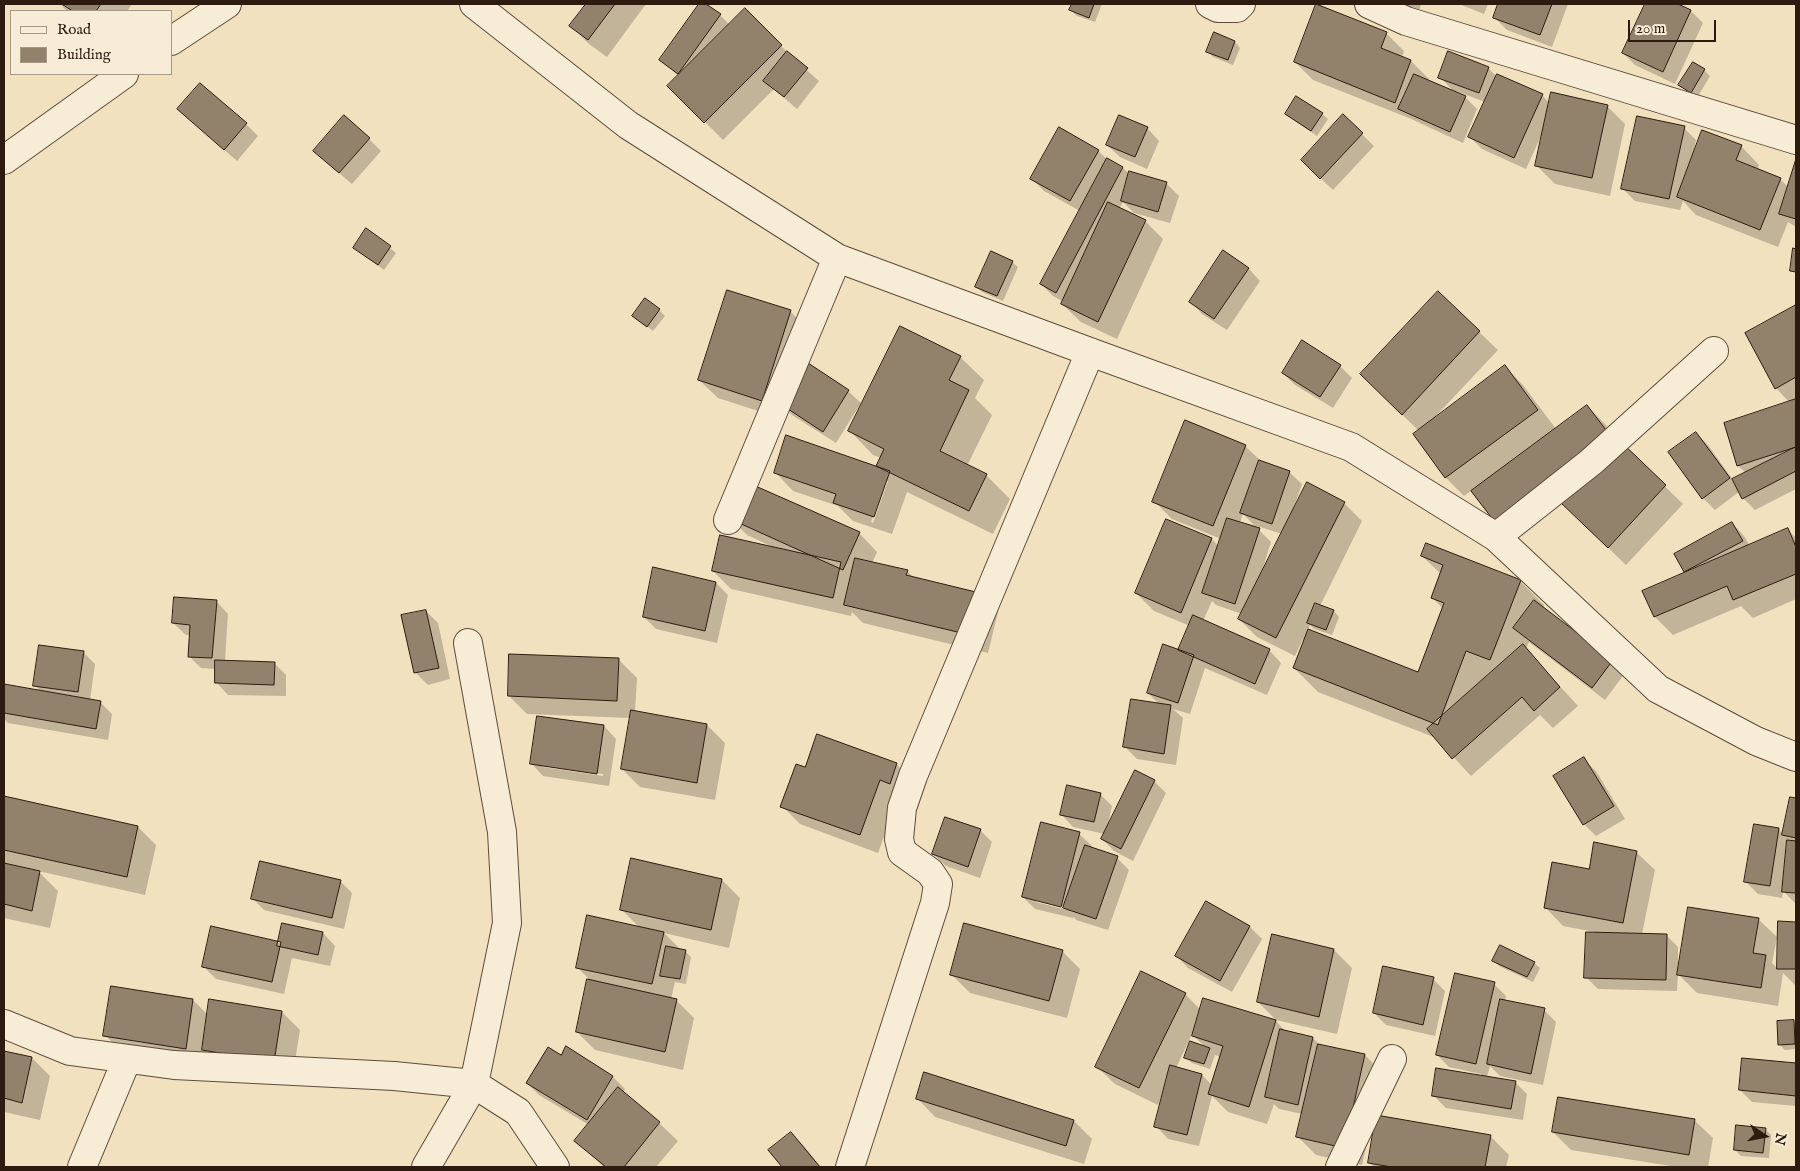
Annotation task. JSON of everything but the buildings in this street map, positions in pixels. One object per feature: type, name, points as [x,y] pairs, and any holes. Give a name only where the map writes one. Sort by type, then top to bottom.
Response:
[{"type":"street","points":[[172,40],[227,4]]},
{"type":"street","points":[[474,4],[628,125],[837,258],[1351,447],[1496,537],[1658,688],[1756,741],[1796,758]]},
{"type":"street","points":[[1210,4],[1218,8],[1237,8],[1241,4]]},
{"type":"street","points":[[1369,4],[1406,21],[1796,140]]},
{"type":"street","points":[[4,160],[123,75]]},
{"type":"street","points":[[728,520],[837,258]]},
{"type":"street","points":[[1496,537],[1591,462],[1714,351]]},
{"type":"street","points":[[850,1167],[935,903],[938,884],[930,872],[902,852],[899,839],[902,808],[1090,352]]},
{"type":"street","points":[[426,1167],[474,1084],[507,923],[502,832],[468,643]]},
{"type":"street","points":[[4,1024],[70,1051],[174,1065],[394,1076],[474,1084],[518,1112],[555,1167]]},
{"type":"street","points":[[82,1167],[127,1059]]},
{"type":"street","points":[[1340,1167],[1392,1059]]}]
